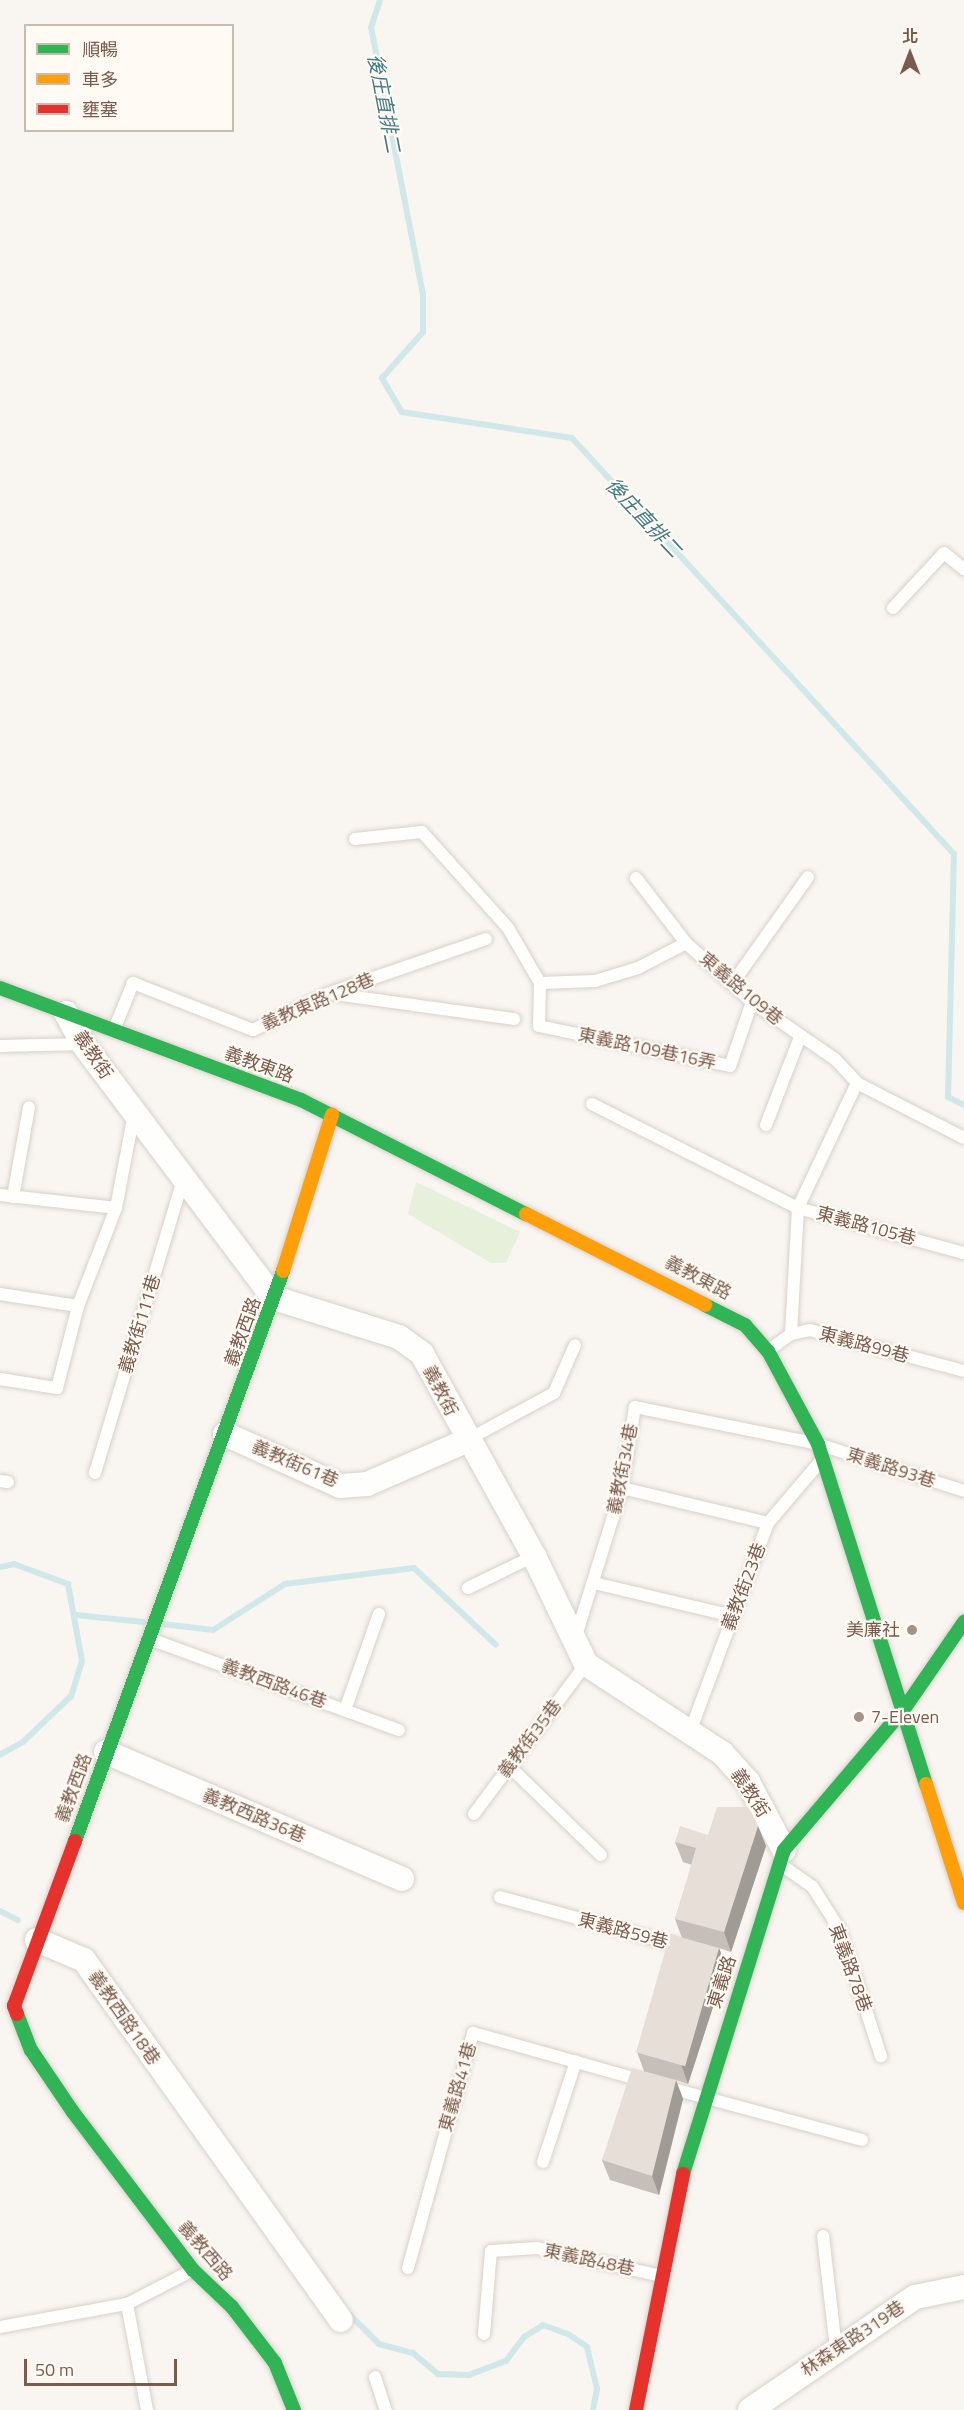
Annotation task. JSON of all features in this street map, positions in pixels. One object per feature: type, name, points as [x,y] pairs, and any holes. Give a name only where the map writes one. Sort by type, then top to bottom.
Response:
[{"type":"street","name":"義教街","points":[[0,988],[66,1013],[83,1044],[184,1175],[274,1298],[399,1337],[422,1354],[466,1441],[534,1556],[586,1664],[691,1730],[748,1782],[782,1857]]},
{"type":"street","name":"義教東路","points":[[66,1013],[332,1115],[714,1304],[745,1324],[768,1351],[818,1444],[964,1903]]},
{"type":"street","name":"義教西路","points":[[294,2410],[275,2363],[232,2307],[194,2270],[37,2059],[14,2006],[274,1298],[332,1115]]},
{"type":"street","name":"義教街61巷","points":[[225,1434],[340,1486],[367,1484],[466,1441]]},
{"type":"street","name":"東義路","points":[[636,2410],[688,2146],[742,1963],[782,1857],[904,1709],[964,1622]]},
{"type":"street","name":"義教西路36巷","points":[[106,1752],[402,1879]]},
{"type":"street","name":"義教西路18巷","points":[[38,1940],[84,1960],[193,2117],[341,2320]]},
{"type":"street","name":"林森東路319巷","points":[[750,2410],[915,2297],[964,2287]]},
{"type":"lane","points":[[893,608],[944,553],[964,569]]},
{"type":"lane","points":[[355,839],[422,832],[508,928],[540,983]]},
{"type":"lane","points":[[732,984],[808,877]]},
{"type":"lane","points":[[636,878],[686,943]]},
{"type":"lane","name":"義教東路128巷","points":[[114,1031],[133,983],[253,1030],[330,993],[486,939]]},
{"type":"lane","name":"東義路109巷","points":[[540,983],[595,981],[638,968],[686,943],[752,1002],[835,1059],[857,1083],[964,1138]]},
{"type":"lane","name":"東義路109巷16弄","points":[[540,983],[539,1026],[730,1066],[752,1002]]},
{"type":"lane","points":[[330,993],[514,1019]]},
{"type":"lane","points":[[766,1125],[800,1037]]},
{"type":"lane","points":[[0,1046],[83,1044]]},
{"type":"lane","name":"東義路105巷","points":[[857,1083],[798,1208],[964,1252]]},
{"type":"lane","points":[[592,1104],[798,1208],[791,1334]]},
{"type":"lane","points":[[29,1107],[6,1196],[116,1208]]},
{"type":"lane","points":[[0,1379],[57,1388],[78,1306],[116,1208],[134,1113]]},
{"type":"lane","name":"義教街111巷","points":[[95,1473],[184,1175]]},
{"type":"lane","points":[[0,1294],[78,1306]]},
{"type":"lane","name":"東義路99巷","points":[[768,1351],[791,1334],[810,1330],[964,1371]]},
{"type":"lane","points":[[466,1441],[554,1393],[575,1345]]},
{"type":"lane","name":"義教街34巷","points":[[574,1640],[594,1583],[622,1488],[635,1407],[818,1444]]},
{"type":"lane","name":"東義路93巷","points":[[818,1444],[964,1491]]},
{"type":"lane","name":"義教街23巷","points":[[691,1730],[768,1522],[823,1458]]},
{"type":"lane","points":[[622,1488],[768,1522]]},
{"type":"lane","points":[[468,1588],[534,1556]]},
{"type":"lane","points":[[594,1583],[732,1616]]},
{"type":"lane","points":[[345,1710],[379,1614]]},
{"type":"lane","name":"義教西路46巷","points":[[149,1638],[399,1730]]},
{"type":"lane","name":"義教街35巷","points":[[474,1814],[586,1664]]},
{"type":"lane","points":[[509,1766],[601,1855]]},
{"type":"lane","name":"東義路78巷","points":[[782,1857],[812,1886],[840,1930],[881,2056]]},
{"type":"lane","name":"東義路59巷","points":[[500,1897],[702,1952]]},
{"type":"lane","points":[[0,2014],[14,2006]]},
{"type":"lane","name":"東義路41巷","points":[[408,2268],[473,2032],[704,2098]]},
{"type":"lane","points":[[543,2162],[576,2061]]},
{"type":"lane","points":[[704,2098],[862,2140]]},
{"type":"lane","points":[[823,2236],[837,2349]]},
{"type":"lane","name":"東義路48巷","points":[[484,2334],[490,2251],[537,2248],[662,2276]]},
{"type":"lane","points":[[0,2327],[127,2304],[194,2270]]},
{"type":"lane","points":[[127,2304],[147,2410]]},
{"type":"lane","points":[[375,2377],[386,2410]]},
{"type":"green space","points":[[416,1182],[520,1232],[506,1263],[491,1263],[408,1214]]},
{"type":"building","points":[[717,1807],[749,1807],[758,1826],[724,1932],[675,1919],[696,1848],[675,1842],[680,1826],[708,1835]]},
{"type":"building","points":[[670,1934],[719,1948],[685,2066],[636,2052]]},
{"type":"building","points":[[632,2068],[676,2080],[652,2176],[602,2160]]},
{"type":"waterway","name":"後庄直排二","points":[[380,0],[371,27],[423,294],[423,332],[382,378],[402,412],[572,438],[954,854],[948,1097],[964,1105]]},
{"type":"waterway","points":[[0,1567],[14,1564],[68,1584],[82,1661],[71,1696],[23,1742],[0,1755]]},
{"type":"waterway","points":[[163,1624],[213,1630],[285,1584],[414,1568],[496,1645]]},
{"type":"waterway","points":[[76,1615],[144,1622]]},
{"type":"waterway","points":[[0,1911],[18,1920]]},
{"type":"waterway","points":[[350,2315],[379,2344],[413,2353],[438,2374],[469,2375],[506,2361],[524,2337],[543,2325],[568,2334],[587,2347],[597,2389],[593,2410]]},
{"type":"traffic: fast","points":[[0,988],[301,1100],[526,1214]]},
{"type":"traffic: fast","points":[[75,1841],[283,1271]]},
{"type":"traffic: fast","points":[[705,1305],[745,1325],[768,1351],[818,1444],[926,1784]]},
{"type":"traffic: fast","points":[[683,2174],[784,1850],[904,1709],[964,1622]]},
{"type":"traffic: fast","points":[[17,2014],[31,2050],[73,2112],[193,2270],[232,2307],[275,2363],[294,2410]]},
{"type":"traffic: slow","points":[[283,1271],[332,1115]]},
{"type":"traffic: slow","points":[[526,1214],[705,1305]]},
{"type":"traffic: slow","points":[[926,1784],[964,1903]]},
{"type":"traffic: jam","points":[[17,2014],[14,2006],[75,1841]]},
{"type":"traffic: jam","points":[[636,2410],[683,2174]]},
{"type":"place","name":"美廉社","points":[[912,1630]]},
{"type":"place","name":"7-Eleven","points":[[859,1717]]}]
